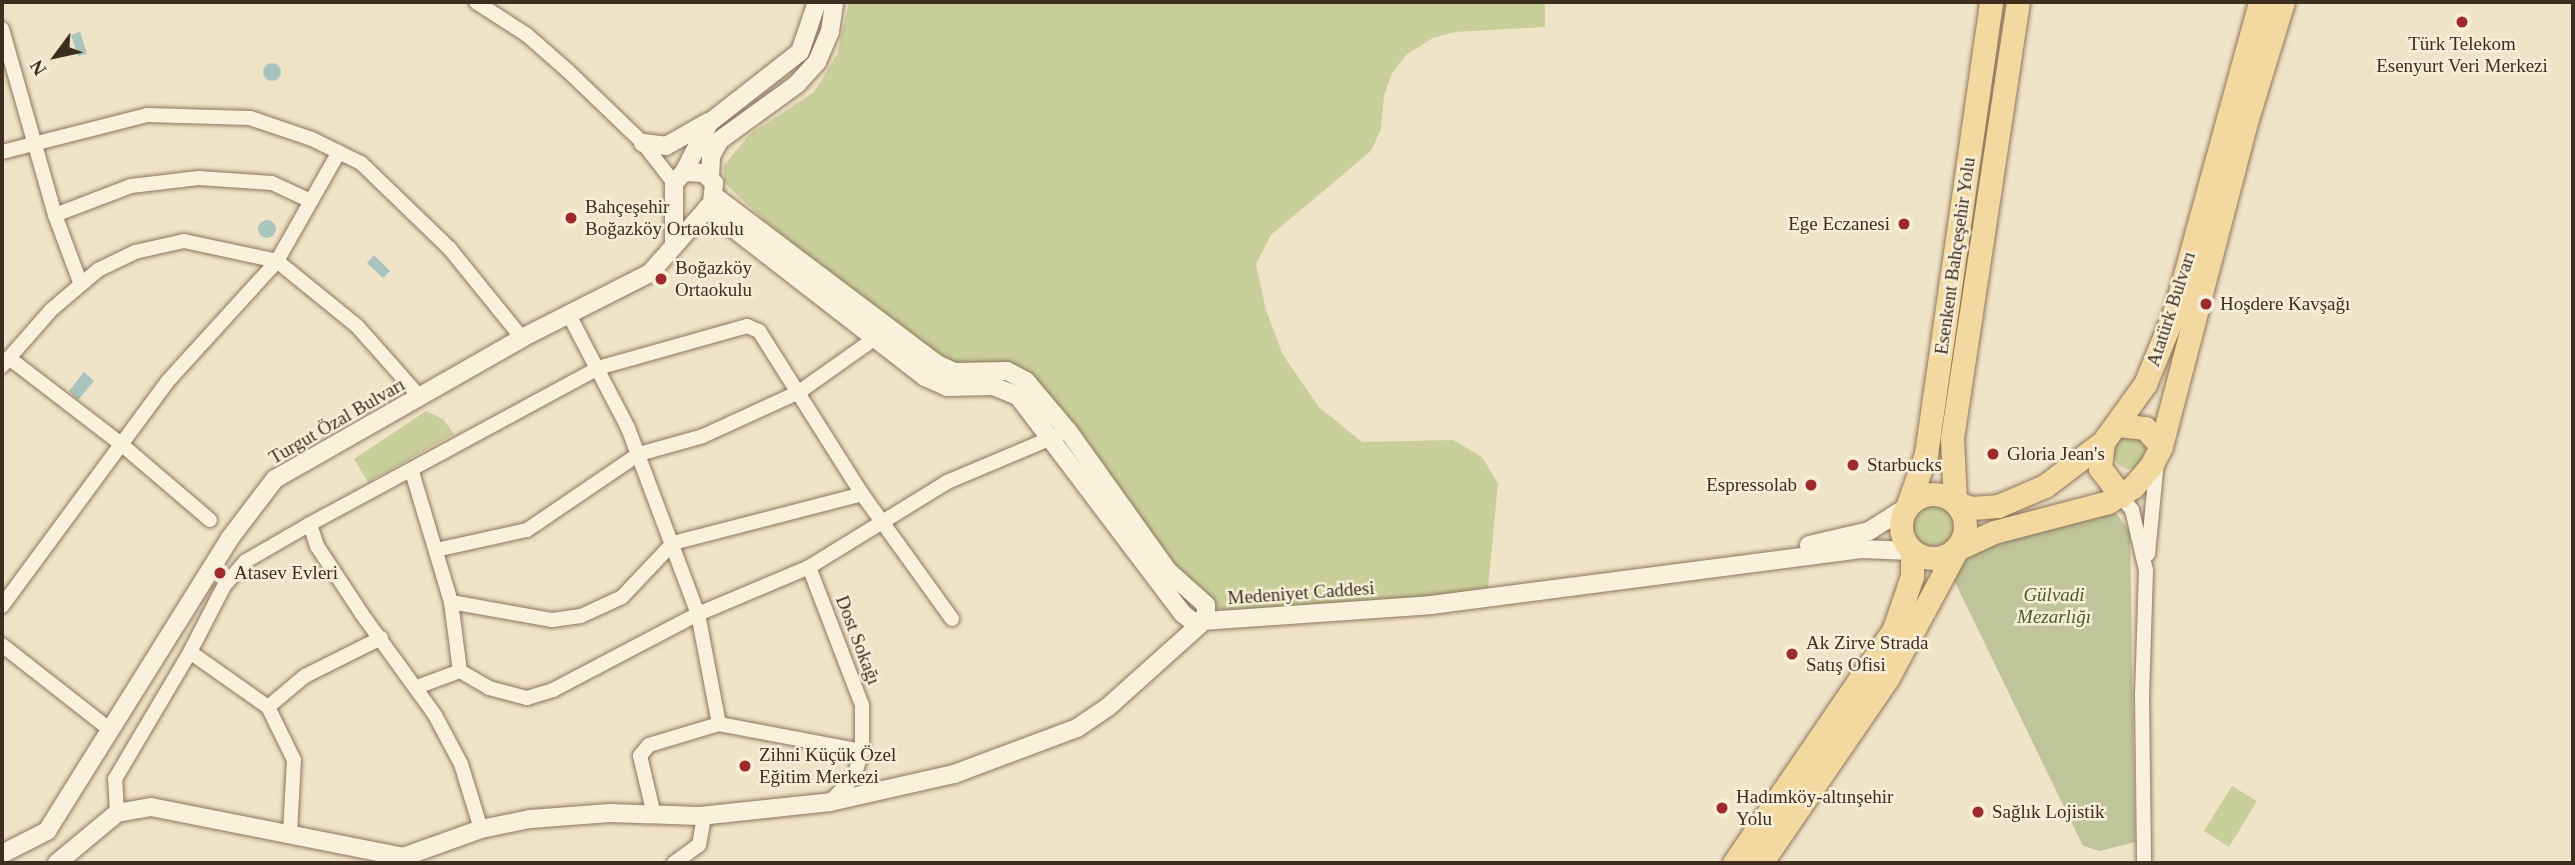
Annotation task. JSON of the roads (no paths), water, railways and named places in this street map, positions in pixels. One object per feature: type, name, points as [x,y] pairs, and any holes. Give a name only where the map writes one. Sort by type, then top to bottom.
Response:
[{"type":"main road","name":"Esenkent Bahçeşehir Yolu","points":[[1907,507],[1926,454],[1992,2]]},
{"type":"main road","name":"Esenkent Bahçeşehir Yolu","points":[[1955,502],[1952,438],[2018,2]]},
{"type":"main road","name":"Atatürk Bulvarı","points":[[1955,502],[1986,508],[2021,498],[2103,442],[2119,425],[2157,361],[2175,311],[2260,2]]},
{"type":"main road","name":"Atatürk Bulvarı","points":[[1957,549],[1994,532],[2077,512],[2121,496],[2159,451],[2246,122],[2283,2]]},
{"type":"main road","points":[[2119,425],[2140,426],[2159,451]]},
{"type":"main road","points":[[2103,442],[2100,468],[2121,496]]},
{"type":"main road","points":[[1734,863],[1894,629],[1913,576],[1912,551],[1902,534],[1907,507],[1925,495],[1936,494],[1955,502],[1965,520],[1957,549],[1886,679],[1761,863]]},
{"type":"main road","points":[[1912,551],[1940,558],[1957,549]]},
{"type":"street","points":[[477,2],[527,35],[679,177]]},
{"type":"street","points":[[643,143],[666,146],[714,118],[792,61],[806,42],[817,2]]},
{"type":"street","points":[[708,206],[711,156],[720,140],[797,84],[817,62],[830,32],[834,2]]},
{"type":"street","points":[[2,29],[55,215],[80,282]]},
{"type":"street","points":[[2,152],[147,115],[250,118],[361,163],[450,249],[522,338]]},
{"type":"street","points":[[674,242],[679,177],[714,118]]},
{"type":"street","points":[[2,606],[167,383],[277,261],[339,152]]},
{"type":"street","points":[[679,177],[698,170],[710,177]]},
{"type":"street","points":[[55,215],[131,186],[199,178],[272,183],[312,201]]},
{"type":"street","points":[[676,203],[687,212],[708,206]]},
{"type":"street","points":[[708,206],[954,372],[1014,373],[1035,389],[1060,434],[1182,613],[1193,622],[1204,621]]},
{"type":"street","points":[[708,206],[872,340],[936,383],[963,389],[993,386],[1018,396],[1060,434]]},
{"type":"street","name":"Turgut Özal Bulvarı","points":[[2,854],[47,831],[230,538],[275,479],[522,338],[650,273],[674,242],[708,206]]},
{"type":"street","points":[[210,520],[121,444],[5,362],[80,282],[135,252],[184,241],[277,261],[357,327],[420,397]]},
{"type":"street","points":[[569,315],[639,454],[673,543],[698,614],[719,724]]},
{"type":"street","points":[[117,813],[115,779],[191,652],[225,586],[246,561],[598,368],[747,326],[759,331],[882,524],[952,619]]},
{"type":"street","points":[[436,550],[527,530],[639,454],[703,436],[799,392],[888,329]]},
{"type":"street","points":[[460,671],[489,688],[527,698],[554,690],[698,614],[809,567],[947,482],[1060,434]]},
{"type":"street","name":"Atatürk Bulvarı","points":[[2144,863],[2142,694],[2146,570],[2159,451]]},
{"type":"street","points":[[412,472],[451,602],[460,671]]},
{"type":"street","points":[[451,602],[552,620],[581,616],[622,597],[673,543],[862,494]]},
{"type":"street","name":"Atatürk Bulvarı","points":[[2121,496],[2134,514],[2146,570]]},
{"type":"street","points":[[1696,569],[1869,531],[1907,507]]},
{"type":"street","points":[[310,524],[317,546],[417,687],[461,764],[481,829]]},
{"type":"street","points":[[1696,569],[1861,549],[1912,551]]},
{"type":"street","name":"Dost Sokağı","points":[[809,567],[862,705],[862,751],[854,776],[830,802]]},
{"type":"street","name":"Medeniyet Caddesi","points":[[403,860],[481,829],[530,818],[704,816],[830,802],[954,774],[1077,727],[1108,707],[1204,621],[1431,606],[1696,569]]},
{"type":"street","points":[[268,707],[306,676],[381,638]]},
{"type":"street","points":[[2,645],[109,729]]},
{"type":"street","points":[[191,652],[268,707],[294,760],[290,833]]},
{"type":"street","points":[[417,687],[460,671]]},
{"type":"street","points":[[654,815],[640,757],[649,745],[719,724],[862,751]]},
{"type":"street","points":[[57,863],[117,813],[151,807],[290,833],[342,848],[403,860]]},
{"type":"street","points":[[674,863],[699,845],[704,816]]},
{"type":"water","points":[[80,32],[87,54],[78,56],[71,35]]},
{"type":"water","points":[[272,63],[278,66],[281,72],[278,78],[272,81],[266,78],[263,72],[266,66]]},
{"type":"water","points":[[263,220],[271,220],[276,229],[274,236],[263,238],[258,233],[258,225]]},
{"type":"water","points":[[374,255],[390,271],[383,278],[367,263]]},
{"type":"water","points":[[84,372],[94,381],[78,400],[69,391]]},
{"type":"place","name":"Türk Telekom Esenyurt Veri Merkezi","points":[[2462,22]]},
{"type":"place","name":"Bahçeşehir Boğazköy Ortaokulu","points":[[571,218]]},
{"type":"place","name":"Ege Eczanesi","points":[[1904,224]]},
{"type":"place","name":"Boğazköy Ortaokulu","points":[[661,279]]},
{"type":"place","name":"Hoşdere Kavşağı","points":[[2206,304]]},
{"type":"place","name":"Gloria Jean's","points":[[1993,454]]},
{"type":"place","name":"Starbucks","points":[[1853,465]]},
{"type":"place","name":"Espressolab","points":[[1811,485]]},
{"type":"place","name":"Atasev Evleri","points":[[220,573]]},
{"type":"place","name":"Ak Zirve Strada Satış Ofisi","points":[[1792,654]]},
{"type":"place","name":"Zihni Küçük Özel Eğitim Merkezi","points":[[745,766]]},
{"type":"place","name":"Hadımköy-altınşehir Yolu","points":[[1722,808]]},
{"type":"place","name":"Sağlık Lojistik","points":[[1978,812]]},
{"type":"park label","name":"Gülvadi Mezarlığı","points":[[2054,606]]}]
